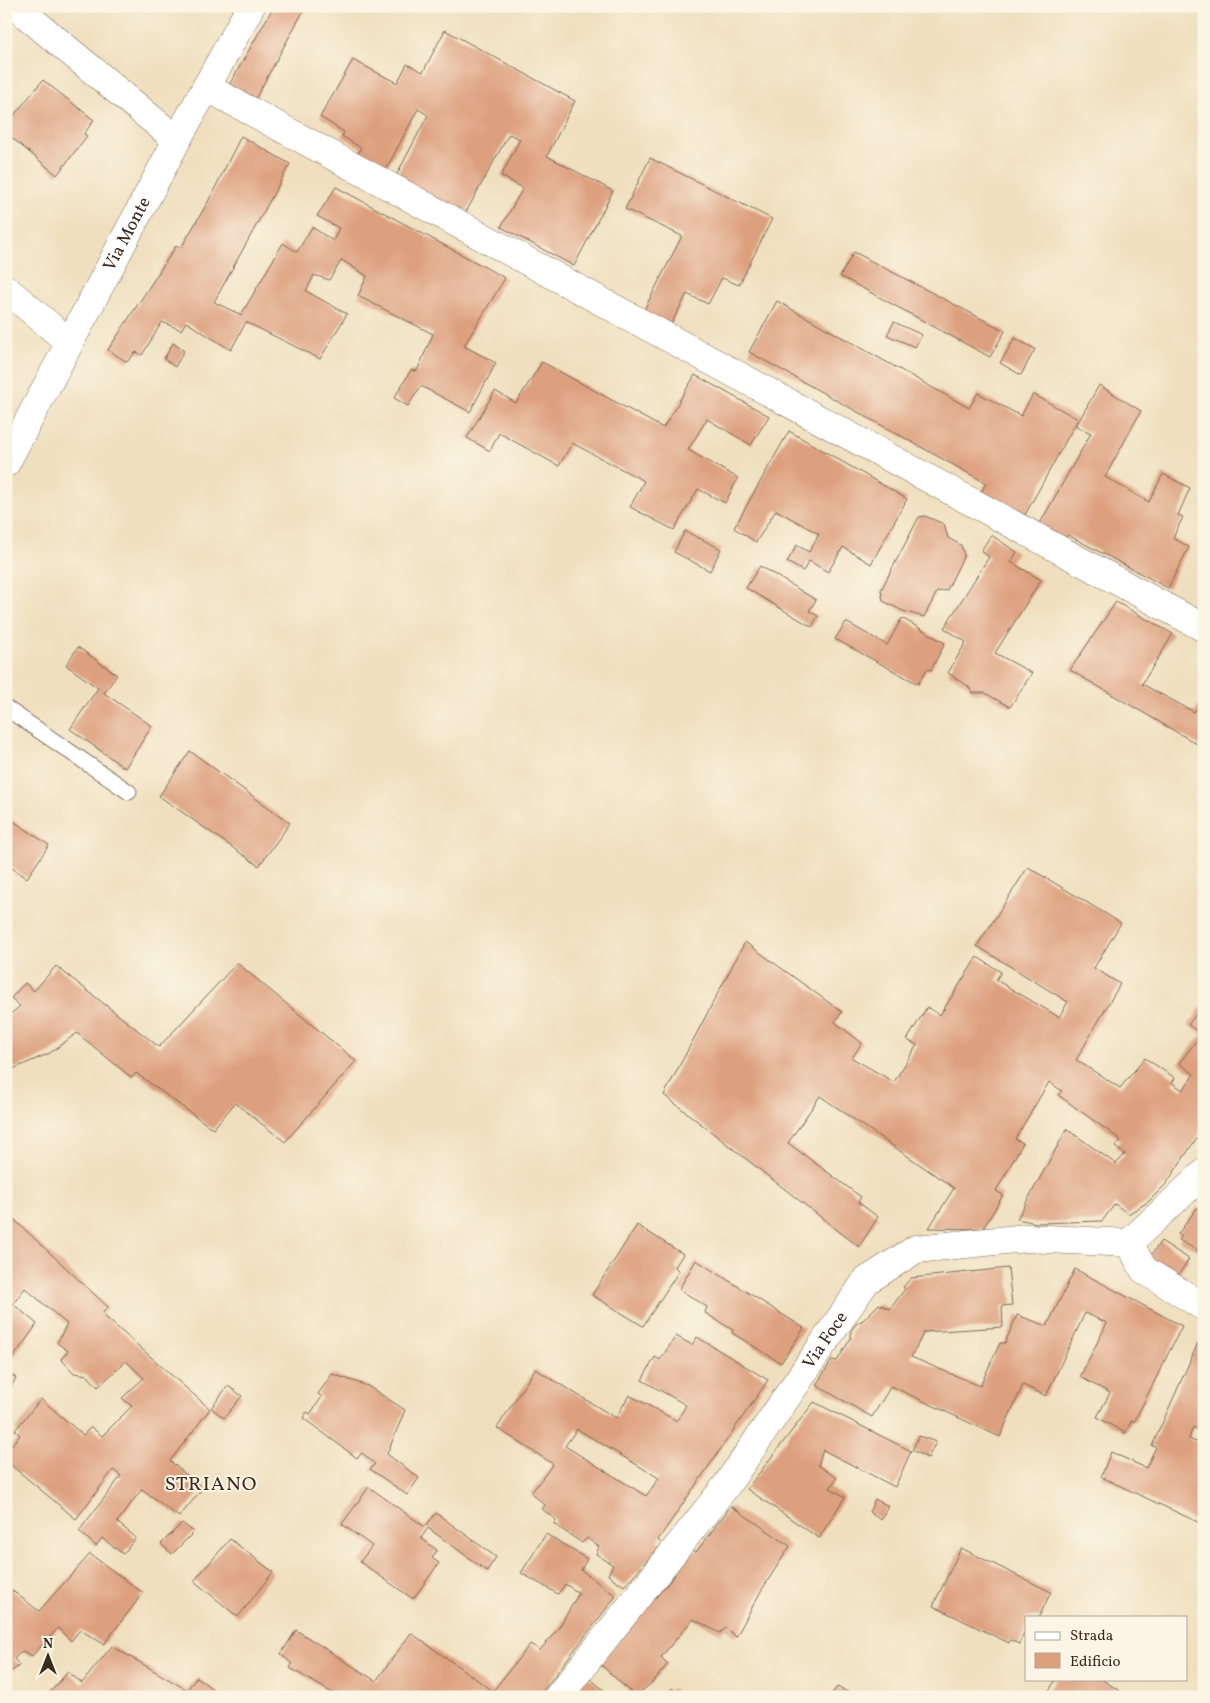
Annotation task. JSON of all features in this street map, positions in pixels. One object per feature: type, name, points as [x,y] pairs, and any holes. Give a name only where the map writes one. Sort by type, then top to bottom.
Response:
[{"type":"street","points":[[15,6],[177,140]]},
{"type":"street","name":"Via Monte","points":[[6,463],[177,140],[251,6]]},
{"type":"street","points":[[206,87],[1204,628]]},
{"type":"street","points":[[6,289],[69,342]]},
{"type":"street","points":[[1204,1173],[1129,1243],[1144,1270],[1204,1307]]},
{"type":"street","name":"Via Foce","points":[[558,1697],[726,1486],[866,1282],[916,1249],[1027,1238],[1129,1243]]},
{"type":"lane","points":[[6,708],[130,792]]},
{"type":"building","points":[[274,6],[305,8],[253,103],[228,87]]},
{"type":"building","points":[[445,30],[575,101],[547,156],[613,191],[574,266],[501,227],[523,188],[501,176],[520,139],[509,134],[461,221],[395,178],[428,115],[418,109],[383,175],[356,157],[361,148],[342,136],[344,132],[320,117],[353,60],[397,83],[407,64],[423,72]]},
{"type":"building","points":[[43,80],[94,120],[84,134],[87,136],[57,175],[6,133],[6,125]]},
{"type":"building","points":[[241,136],[290,164],[214,302],[241,315],[283,243],[297,252],[312,227],[333,241],[339,228],[317,216],[336,187],[505,278],[464,346],[496,363],[470,412],[421,386],[408,406],[394,398],[411,370],[417,371],[433,334],[358,296],[367,276],[342,260],[329,280],[314,275],[306,291],[347,314],[320,359],[246,322],[231,350],[186,322],[181,330],[162,322],[142,355],[136,352],[127,362],[108,350],[176,246],[181,248],[209,200]]},
{"type":"building","points":[[650,158],[772,219],[739,285],[722,278],[708,304],[687,294],[669,328],[642,314],[682,236],[625,209]]},
{"type":"building","points":[[854,252],[1005,331],[990,357],[840,276]]},
{"type":"building","points":[[777,301],[969,408],[978,393],[1021,416],[1033,394],[1078,419],[1021,522],[978,498],[986,483],[749,352]]},
{"type":"building","points":[[894,322],[922,335],[915,347],[887,335]]},
{"type":"building","points":[[1015,338],[1035,349],[1021,375],[1000,363]]},
{"type":"building","points":[[173,343],[184,351],[175,367],[164,359]]},
{"type":"building","points":[[542,362],[663,428],[695,375],[769,416],[751,445],[707,419],[688,450],[738,478],[725,503],[698,489],[674,530],[630,507],[644,481],[572,443],[559,466],[499,433],[490,451],[467,438],[495,391],[516,403]]},
{"type":"building","points":[[1099,385],[1141,411],[1105,477],[1149,502],[1163,474],[1190,488],[1178,515],[1183,517],[1173,538],[1189,547],[1168,588],[1068,535],[1064,540],[1039,525],[1091,433],[1076,426]]},
{"type":"building","points":[[789,431],[907,499],[871,564],[843,547],[828,572],[809,561],[803,571],[787,562],[797,545],[809,552],[819,534],[776,510],[756,542],[734,528]]},
{"type":"building","points":[[925,516],[944,524],[948,538],[961,545],[964,555],[947,590],[937,592],[924,617],[903,611],[883,601],[881,590],[919,517]]},
{"type":"building","points":[[685,531],[721,549],[710,571],[674,552]]},
{"type":"building","points":[[991,535],[1017,552],[1011,562],[1041,580],[995,653],[1032,673],[1010,707],[985,693],[973,693],[968,686],[948,673],[966,642],[944,628],[989,557],[981,551]]},
{"type":"building","points":[[760,566],[816,600],[809,611],[818,616],[812,627],[746,588]]},
{"type":"building","points":[[1116,602],[1173,634],[1142,684],[1194,712],[1204,698],[1204,748],[1070,670]]},
{"type":"building","points":[[902,618],[945,643],[931,670],[927,669],[918,684],[835,639],[846,622],[887,645]]},
{"type":"building","points":[[78,647],[117,675],[104,693],[152,726],[125,768],[70,729],[98,688],[66,665]]},
{"type":"building","points":[[190,751],[290,823],[259,866],[159,796]]},
{"type":"building","points":[[6,816],[49,845],[27,878],[6,864]]},
{"type":"building","points":[[1028,867],[1121,923],[1094,968],[1120,984],[1076,1060],[1120,1088],[1145,1058],[1175,1078],[1172,1083],[1183,1090],[1194,1074],[1179,1063],[1202,1034],[1188,1025],[1204,1003],[1204,1127],[1166,1184],[1148,1202],[1128,1214],[1115,1204],[1102,1221],[1037,1223],[1017,1219],[1067,1129],[1116,1164],[1125,1154],[1115,1147],[1121,1140],[1058,1095],[1062,1091],[1049,1082],[1015,1139],[1023,1143],[996,1191],[1003,1195],[983,1229],[929,1228],[954,1188],[820,1096],[788,1143],[861,1197],[858,1202],[878,1217],[859,1247],[664,1095],[745,942],[842,1012],[835,1022],[862,1043],[852,1058],[894,1082],[917,1045],[907,1040],[927,1007],[940,1015],[977,957],[1001,972],[996,980],[1059,1017],[1068,1002],[977,946]]},
{"type":"building","points":[[237,963],[356,1061],[285,1142],[235,1103],[213,1129],[136,1073],[132,1078],[77,1033],[50,1053],[6,1072],[6,1018],[20,1006],[11,998],[25,983],[34,991],[56,966],[159,1047]]},
{"type":"building","points":[[1197,1208],[1204,1210],[1204,1254],[1179,1240],[1182,1236],[1178,1234]]},
{"type":"building","points":[[6,1212],[108,1307],[102,1314],[210,1409],[170,1461],[203,1488],[179,1517],[142,1489],[117,1522],[136,1538],[123,1554],[102,1538],[96,1546],[79,1531],[121,1476],[113,1470],[76,1519],[6,1461],[6,1452],[20,1435],[15,1430],[41,1399],[83,1435],[91,1427],[102,1436],[132,1406],[122,1398],[144,1378],[126,1361],[98,1387],[87,1375],[74,1373],[61,1359],[68,1351],[57,1343],[67,1324],[25,1288],[13,1304],[37,1324],[6,1368]]},
{"type":"building","points":[[637,1225],[683,1254],[675,1267],[679,1271],[643,1326],[592,1295]]},
{"type":"building","points":[[1161,1241],[1189,1259],[1177,1277],[1149,1258]]},
{"type":"building","points":[[696,1260],[804,1328],[781,1363],[732,1333],[733,1330],[705,1313],[707,1307],[679,1289]]},
{"type":"building","points":[[1008,1268],[1012,1305],[1002,1306],[1003,1327],[924,1332],[911,1357],[980,1386],[1000,1343],[1005,1343],[1017,1315],[1047,1326],[1075,1269],[1182,1326],[1134,1422],[1132,1420],[1125,1433],[1097,1417],[1110,1393],[1080,1377],[1107,1323],[1085,1313],[1046,1396],[1023,1385],[1000,1437],[891,1386],[872,1417],[816,1385],[832,1360],[837,1361],[851,1338],[851,1331],[856,1324],[863,1320],[879,1304],[890,1309],[905,1289],[903,1287],[911,1278]]},
{"type":"building","points":[[676,1336],[692,1345],[697,1337],[768,1380],[658,1540],[662,1544],[624,1586],[608,1575],[613,1565],[596,1554],[599,1547],[587,1538],[582,1543],[554,1524],[556,1520],[542,1509],[545,1505],[531,1493],[553,1464],[497,1428],[535,1369],[616,1418],[629,1395],[677,1421],[686,1405],[642,1380],[655,1357],[660,1360]],"holes":[[[577,1429],[659,1478],[646,1496],[565,1446]]]},
{"type":"building","points":[[1198,1343],[1204,1347],[1204,1433],[1193,1427],[1189,1439],[1204,1445],[1204,1480],[1199,1492],[1204,1495],[1204,1525],[1101,1477],[1111,1452],[1146,1468],[1156,1447],[1152,1446]]},
{"type":"building","points":[[6,1371],[16,1378],[6,1396]]},
{"type":"building","points":[[332,1374],[368,1386],[405,1410],[387,1454],[419,1478],[407,1495],[370,1469],[375,1464],[362,1453],[357,1458],[303,1418],[307,1412],[310,1414],[322,1397],[318,1394]]},
{"type":"building","points":[[228,1386],[242,1396],[224,1418],[211,1408]]},
{"type":"building","points":[[814,1402],[911,1451],[895,1487],[823,1450],[818,1465],[837,1478],[830,1488],[845,1497],[819,1538],[747,1489]]},
{"type":"building","points":[[919,1436],[936,1442],[928,1458],[912,1450]]},
{"type":"building","points":[[369,1487],[425,1527],[436,1513],[496,1557],[487,1571],[428,1528],[421,1538],[437,1550],[432,1558],[439,1563],[413,1599],[360,1562],[372,1546],[342,1524]]},
{"type":"building","points":[[875,1499],[888,1506],[881,1520],[869,1512]]},
{"type":"building","points":[[731,1506],[790,1546],[761,1591],[736,1637],[726,1628],[720,1633],[693,1619],[661,1657],[668,1664],[652,1683],[635,1696],[599,1663],[675,1575],[671,1573],[689,1547],[696,1552]]},
{"type":"building","points":[[182,1523],[194,1532],[172,1554],[161,1544]]},
{"type":"building","points":[[546,1534],[587,1559],[581,1570],[616,1596],[538,1697],[339,1697],[290,1668],[292,1664],[281,1654],[296,1630],[376,1681],[411,1633],[493,1691],[530,1644],[540,1650],[558,1629],[579,1593],[565,1584],[558,1594],[521,1573]]},
{"type":"building","points":[[230,1539],[273,1572],[238,1617],[194,1581]]},
{"type":"building","points":[[961,1548],[1051,1592],[1039,1616],[1025,1616],[1025,1634],[1019,1644],[1010,1640],[1009,1643],[933,1606]]},
{"type":"building","points":[[90,1554],[143,1593],[104,1644],[80,1630],[71,1641],[58,1628],[32,1656],[22,1651],[14,1659],[20,1665],[6,1675],[6,1586],[39,1611]]},
{"type":"building","points":[[112,1646],[187,1690],[197,1677],[223,1697],[46,1697],[68,1672],[82,1683]]},
{"type":"building","points":[[587,1676],[612,1697],[569,1697]]},
{"type":"building","points":[[1055,1680],[1103,1680],[1129,1697],[1045,1697]]},
{"type":"building","points":[[837,1687],[858,1697],[819,1697],[821,1693],[830,1696]]},
{"type":"building","points":[[672,1688],[683,1697],[664,1697]]},
{"type":"district","name":"STRIANO","points":[[211,1485]]}]
